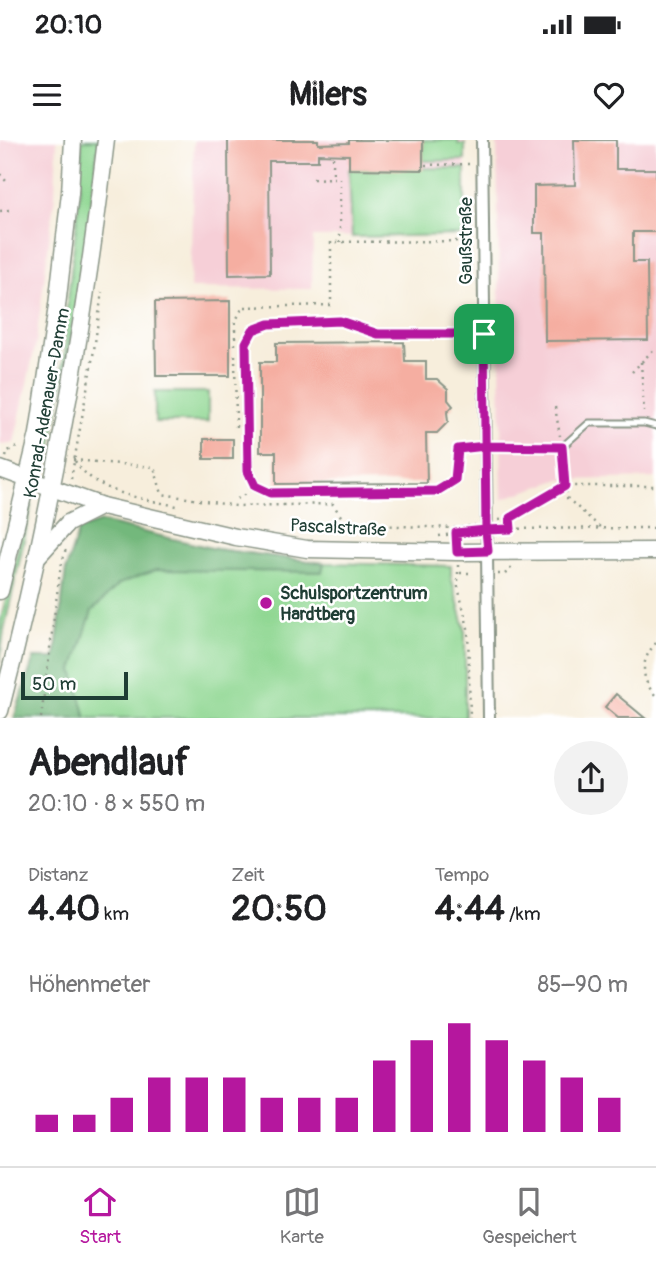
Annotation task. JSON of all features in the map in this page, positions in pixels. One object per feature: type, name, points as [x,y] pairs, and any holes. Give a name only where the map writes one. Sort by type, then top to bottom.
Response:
[{"type":"main road","name":"Konrad-Adenauer-Damm","points":[[0,591],[38,433],[57,306],[73,140]]},
{"type":"main road","name":"Konrad-Adenauer-Damm","points":[[0,711],[52,488],[79,345],[106,140]]},
{"type":"main road","name":"Pascalstraße","points":[[0,469],[102,506],[236,537],[307,549],[457,552],[656,551]]},
{"type":"main road","points":[[37,557],[68,523],[102,506]]},
{"type":"street","name":"Gaußstraße","points":[[482,140],[489,718]]},
{"type":"lane","points":[[484,334],[378,334],[340,321],[269,324],[253,330],[246,343],[248,471],[255,486],[270,493],[437,491],[455,480],[458,449],[486,446],[562,447],[589,423],[644,423],[656,426]]},
{"type":"path","points":[[333,157],[333,178]]},
{"type":"path","points":[[425,165],[482,164]]},
{"type":"path","points":[[0,174],[6,181]]},
{"type":"path","points":[[313,179],[340,178],[340,242]]},
{"type":"path","points":[[0,211],[10,210]]},
{"type":"path","points":[[236,427],[235,322],[243,307],[331,305],[331,242],[483,241]]},
{"type":"path","points":[[632,372],[656,347]]},
{"type":"path","points":[[641,362],[644,423]]},
{"type":"path","points":[[555,407],[567,498],[601,528]]},
{"type":"path","points":[[75,460],[83,473],[112,490],[187,509]]},
{"type":"path","points":[[511,529],[510,518],[565,486],[656,485]]},
{"type":"path","points":[[237,499],[246,496]]},
{"type":"path","points":[[41,718],[60,571],[73,534],[68,523]]},
{"type":"path","points":[[430,537],[456,530],[656,528]]},
{"type":"path","points":[[456,530],[458,587],[468,628],[470,718]]},
{"type":"path","points":[[656,643],[645,658],[643,672],[647,686],[656,696]]},
{"type":"shaded area","points":[[0,140],[57,140],[55,194],[36,342],[14,443],[3,445],[0,444]]},
{"type":"shaded area","points":[[194,140],[465,140],[466,235],[313,237],[312,289],[190,288]]},
{"type":"shaded area","points":[[497,140],[656,140],[656,478],[558,480],[502,499]]},
{"type":"green space","points":[[82,140],[99,140],[81,282],[51,451],[47,449],[65,352]]},
{"type":"green space","points":[[423,140],[458,140],[458,144],[465,144],[465,160],[423,161]]},
{"type":"green space","points":[[465,168],[465,235],[352,237],[349,169]]},
{"type":"green space","points":[[155,392],[208,392],[208,422],[155,422]]},
{"type":"green space","points":[[32,504],[4,630],[0,663],[0,623],[26,514]]},
{"type":"green space","points":[[101,522],[216,549],[324,563],[322,572],[156,570],[119,584],[92,611],[73,670],[86,718],[14,718],[34,658],[55,658],[66,569],[79,529]]},
{"type":"green space","name":"Schulsportzentrum Hardtberg","points":[[134,538],[324,563],[451,566],[451,577],[465,629],[465,718],[53,718],[79,572]]},
{"type":"building","points":[[228,140],[318,140],[318,144],[349,143],[349,140],[423,140],[423,170],[349,169],[349,155],[318,154],[318,161],[269,161],[270,274],[229,275]]},
{"type":"building","points":[[574,140],[616,140],[616,169],[656,169],[656,232],[633,232],[633,262],[647,262],[648,340],[545,341],[544,233],[534,233],[534,186],[575,185]]},
{"type":"building","points":[[230,301],[230,376],[156,376],[155,302]]},
{"type":"building","points":[[404,342],[405,361],[426,361],[426,379],[437,379],[448,389],[448,400],[453,406],[447,412],[448,422],[437,433],[426,433],[427,483],[276,484],[276,452],[260,452],[260,362],[276,362],[276,343]]},
{"type":"building","points":[[204,439],[233,439],[233,459],[204,459]]},
{"type":"building","points":[[616,694],[645,718],[618,718],[605,707]]},
{"type":"place","name":"Schulsportzentrum Hardtberg","points":[[266,603]]},
{"type":"route","points":[[484,334],[378,334],[340,321],[269,324],[253,330],[246,343],[248,471],[255,486],[270,493],[437,491],[455,480],[458,449],[486,446],[562,447],[565,486],[510,518],[511,529],[486,530],[488,551],[457,552],[456,533],[486,530],[486,446],[484,334]]}]
